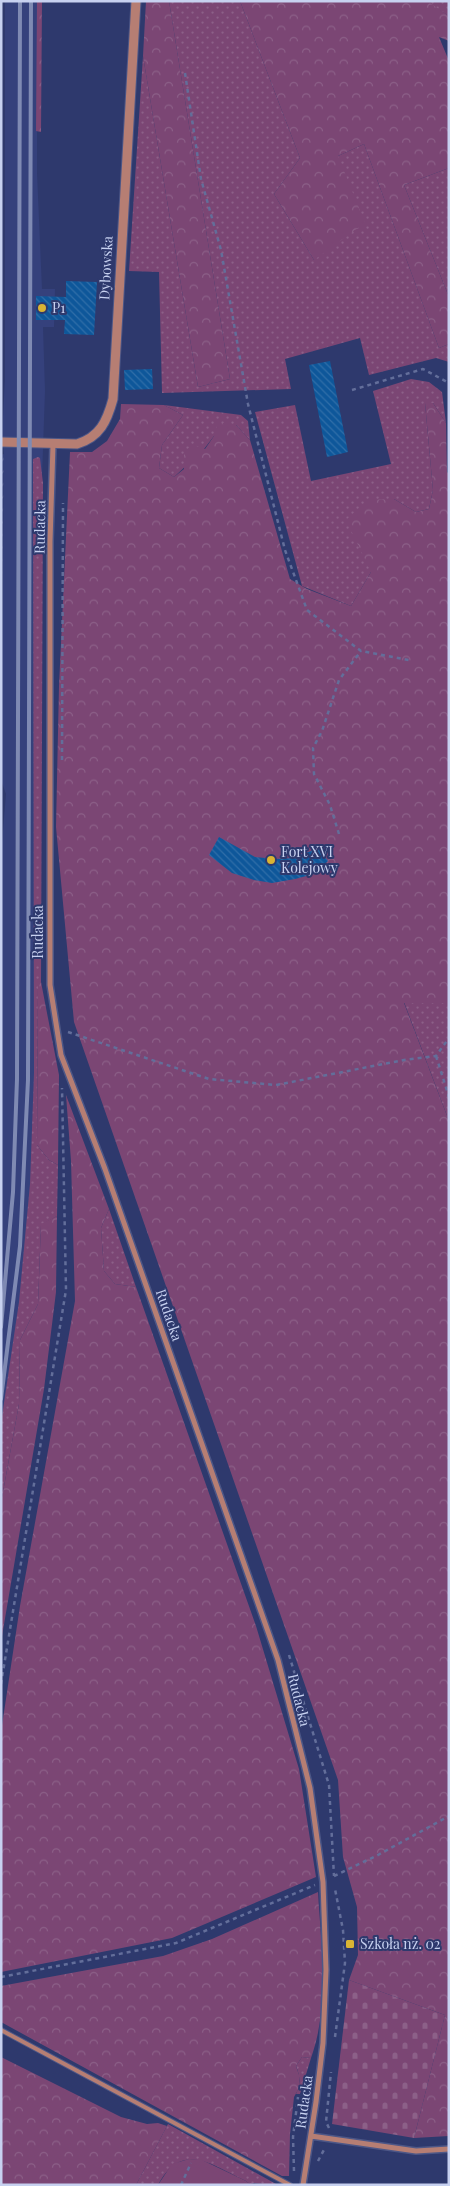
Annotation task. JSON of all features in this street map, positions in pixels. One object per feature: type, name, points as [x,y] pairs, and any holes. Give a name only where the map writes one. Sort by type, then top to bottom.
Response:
[{"type":"street","name":"Dybowska","points":[[1,442],[53,445],[77,444],[88,441],[100,431],[108,417],[113,399],[136,1]]},
{"type":"street","name":"Rudacka","points":[[53,445],[50,542],[50,985],[61,1055],[106,1169],[278,1660],[310,1788],[323,1882],[326,1956],[325,2012],[321,2058],[303,2185]]},
{"type":"street","points":[[311,2136],[416,2151],[449,2149]]},
{"type":"lane","points":[[1,2030],[290,2185]]},
{"type":"path","points":[[185,73],[201,179],[221,250],[248,404],[284,550],[307,610],[361,651],[409,660]]},
{"type":"path","points":[[352,390],[423,369],[449,383]]},
{"type":"path","points":[[62,762],[63,502]]},
{"type":"path","points":[[339,834],[330,805],[314,774],[313,748],[322,731],[339,680],[361,651]]},
{"type":"path","points":[[69,1041],[66,1032],[209,1079],[276,1084],[404,1060],[436,1056],[449,1038]]},
{"type":"path","points":[[436,1056],[449,1097]]},
{"type":"path","points":[[1,1684],[66,1290],[62,1084]]},
{"type":"path","points":[[286,1648],[329,1785],[335,1893],[343,1930],[345,1963],[335,2037]]},
{"type":"path","points":[[334,1876],[378,1856],[449,1816]]},
{"type":"path","points":[[1,1976],[176,1944],[323,1882]]},
{"type":"path","points":[[318,2166],[329,2127],[326,2122],[332,2065]]},
{"type":"path","points":[[294,2175],[293,2137],[298,2097]]},
{"type":"path","points":[[181,2185],[191,2163]]},
{"type":"shaded area","points":[[5,1],[37,1],[37,173],[42,289],[55,289],[54,327],[43,327],[45,391],[39,564],[36,1218],[1,1458],[1,854],[6,794],[1,780],[4,454],[2,435],[5,379]]},
{"type":"shaded area","points":[[4,454],[2,585],[1,622],[1,455]]},
{"type":"green space","points":[[37,1],[42,1],[41,132],[36,131]]},
{"type":"green space","points":[[146,1],[169,1],[230,379],[198,387],[143,56]]},
{"type":"green space","points":[[169,1],[240,1],[300,158],[274,194],[314,260],[338,156],[364,144],[439,348],[449,344],[449,362],[436,358],[369,375],[360,338],[285,359],[291,389],[162,393],[159,272],[129,271],[143,56],[198,387],[230,379]]},
{"type":"green space","points":[[240,1],[427,1],[449,16],[449,41],[439,37],[449,61],[449,168],[404,185],[449,297],[449,344],[439,348],[364,144],[338,156],[365,223],[314,260],[274,194],[300,158]]},
{"type":"green space","points":[[427,1],[449,1],[449,16],[428,3]]},
{"type":"green space","points":[[449,168],[449,297],[404,185]]},
{"type":"green space","points":[[411,379],[429,382],[442,392],[446,423],[433,403],[425,403],[433,490],[429,509],[416,512],[394,499],[371,572],[351,606],[302,586],[255,412],[295,405],[311,481],[391,464],[373,391]]},
{"type":"green space","points":[[425,403],[433,403],[446,423],[447,472],[449,474],[449,1003],[404,1003],[449,1121],[449,2136],[414,2138],[445,2015],[349,1980],[358,1955],[357,1907],[343,1857],[338,1780],[74,1022],[56,827],[59,686],[70,452],[92,452],[107,441],[120,419],[121,404],[164,405],[183,415],[162,445],[159,468],[174,477],[184,469],[184,451],[194,445],[205,449],[214,436],[218,422],[236,425],[250,440],[290,579],[307,589],[351,606],[371,572],[346,520],[368,500],[394,499],[416,512],[429,509],[433,490]]},
{"type":"green space","points":[[164,405],[241,415],[248,421],[250,440],[236,425],[214,436],[204,449],[174,477],[159,468],[162,445],[183,415]]},
{"type":"green space","points":[[40,458],[43,483],[41,982],[38,983],[37,1145],[49,1160],[58,1165],[57,1216],[41,1225],[38,1304],[20,1340],[19,1404],[1,1503],[1,1423],[19,1302],[30,1184],[34,1073],[33,459]]},
{"type":"green space","points":[[38,982],[41,982],[59,1075],[58,1165],[49,1160],[37,1145]]},
{"type":"green space","points":[[404,1002],[449,1003],[449,1121]]},
{"type":"green space","points":[[66,1095],[109,1209],[101,1228],[104,1271],[115,1284],[136,1287],[256,1626],[299,1769],[316,1877],[172,1938],[1,1972],[1,1732],[20,1606],[75,1301],[71,1161]]},
{"type":"green space","points":[[109,1209],[136,1287],[115,1284],[104,1271],[101,1228]]},
{"type":"green space","points":[[57,1216],[56,1292],[44,1389],[1,1642],[1,1503],[19,1404],[20,1340],[38,1304],[41,1224]]},
{"type":"green space","points":[[318,1892],[323,1975],[321,2017],[311,2058],[302,2057],[296,2066],[299,2075],[299,2088],[294,2097],[290,2134],[289,2176],[282,2176],[1,2022],[1,1986],[163,1956],[212,1939]]},
{"type":"green space","points":[[349,1980],[445,2015],[414,2138],[332,2124]]},
{"type":"green space","points":[[1,2057],[121,2117],[147,2124],[158,2123],[167,2126],[136,2185],[1,2185]]},
{"type":"green space","points":[[302,2057],[311,2058],[300,2094],[296,2094],[299,2080],[296,2066]]},
{"type":"green space","points":[[168,2124],[276,2185],[252,2183],[251,2185],[210,2163],[187,2160],[177,2163],[167,2171],[158,2185],[136,2185]]},
{"type":"green space","points":[[189,2159],[202,2160],[251,2185],[158,2185],[172,2164]]},
{"type":"building","points":[[66,281],[97,282],[94,335],[64,334],[65,320],[36,320],[36,296],[66,297]]},
{"type":"building","points":[[330,361],[348,452],[327,457],[309,365]]},
{"type":"building","points":[[152,369],[153,389],[125,390],[124,370]]},
{"type":"building","name":"Fort XVI Kolejowy","points":[[219,837],[255,857],[292,858],[319,848],[328,861],[314,874],[295,879],[272,883],[254,880],[232,873],[209,855]]},
{"type":"railway","points":[[1,1327],[13,1192],[17,1079],[20,1]]},
{"type":"railway","points":[[1,1399],[20,1246],[28,1080],[31,1]]},
{"type":"place","name":"P1","points":[[42,308]]},
{"type":"place","name":"Fort XVI Kolejowy","points":[[271,860]]},
{"type":"place","name":"Szkoła nż. 02","points":[[350,1944]]}]
